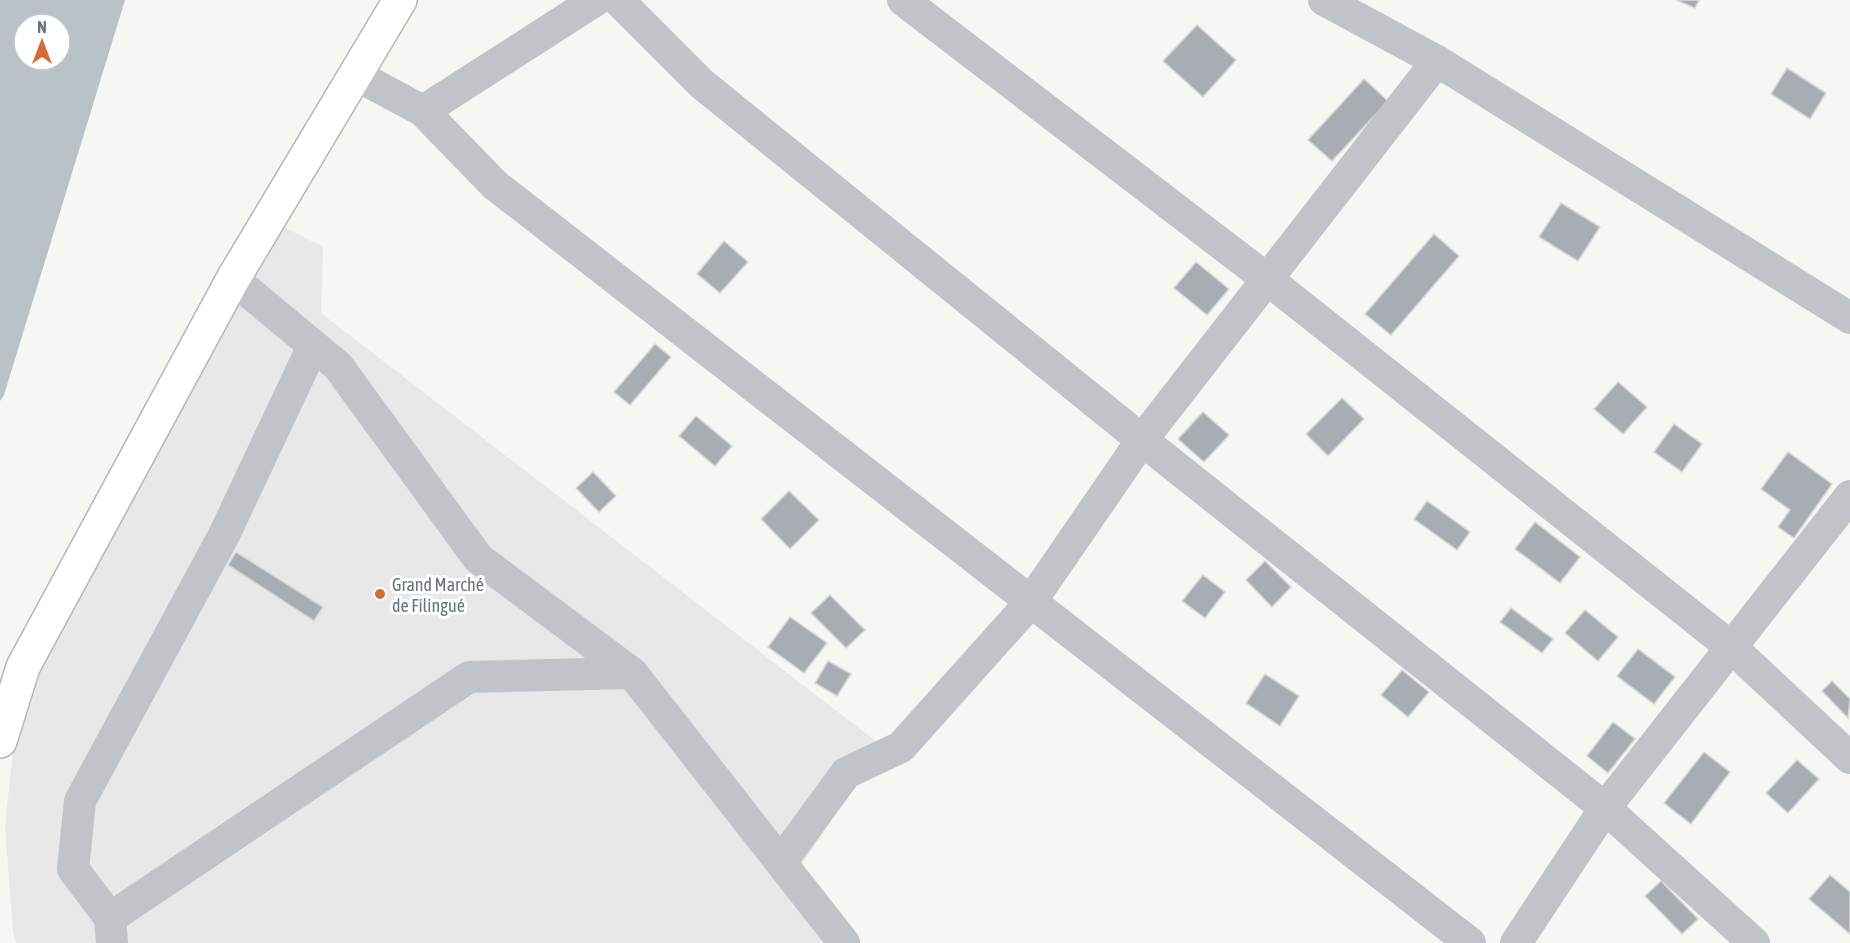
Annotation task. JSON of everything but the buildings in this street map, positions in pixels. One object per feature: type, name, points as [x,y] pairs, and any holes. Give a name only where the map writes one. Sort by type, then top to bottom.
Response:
[{"type":"main road","points":[[0,741],[23,667],[234,279],[400,0]]},
{"type":"street","points":[[423,111],[596,0]]},
{"type":"street","points":[[618,0],[702,84],[1142,440],[1605,808],[1754,943]]},
{"type":"street","points":[[903,0],[1268,279],[1731,647],[1850,758]]},
{"type":"street","points":[[1324,0],[1437,61],[1850,318]]},
{"type":"street","points":[[781,862],[846,773],[901,747],[1030,603],[1142,440],[1437,61]]},
{"type":"street","points":[[356,75],[423,111],[495,185],[1470,943]]},
{"type":"street","points":[[234,279],[338,366],[478,558],[632,673],[781,862],[837,939]]},
{"type":"street","points":[[314,346],[224,536],[80,801],[73,869],[111,931],[469,677],[632,673]]},
{"type":"street","points":[[1516,943],[1605,808],[1850,496]]},
{"type":"shaded area","points":[[0,0],[125,0],[4,395],[0,401]]},
{"type":"shaded area","name":"Grand Marché de Filingué","points":[[276,223],[323,247],[321,313],[882,746],[787,886],[825,933],[820,943],[16,943],[13,932],[5,827],[13,750],[34,672]]},
{"type":"place","name":"Grand Marché de Filingué","points":[[380,594]]}]
